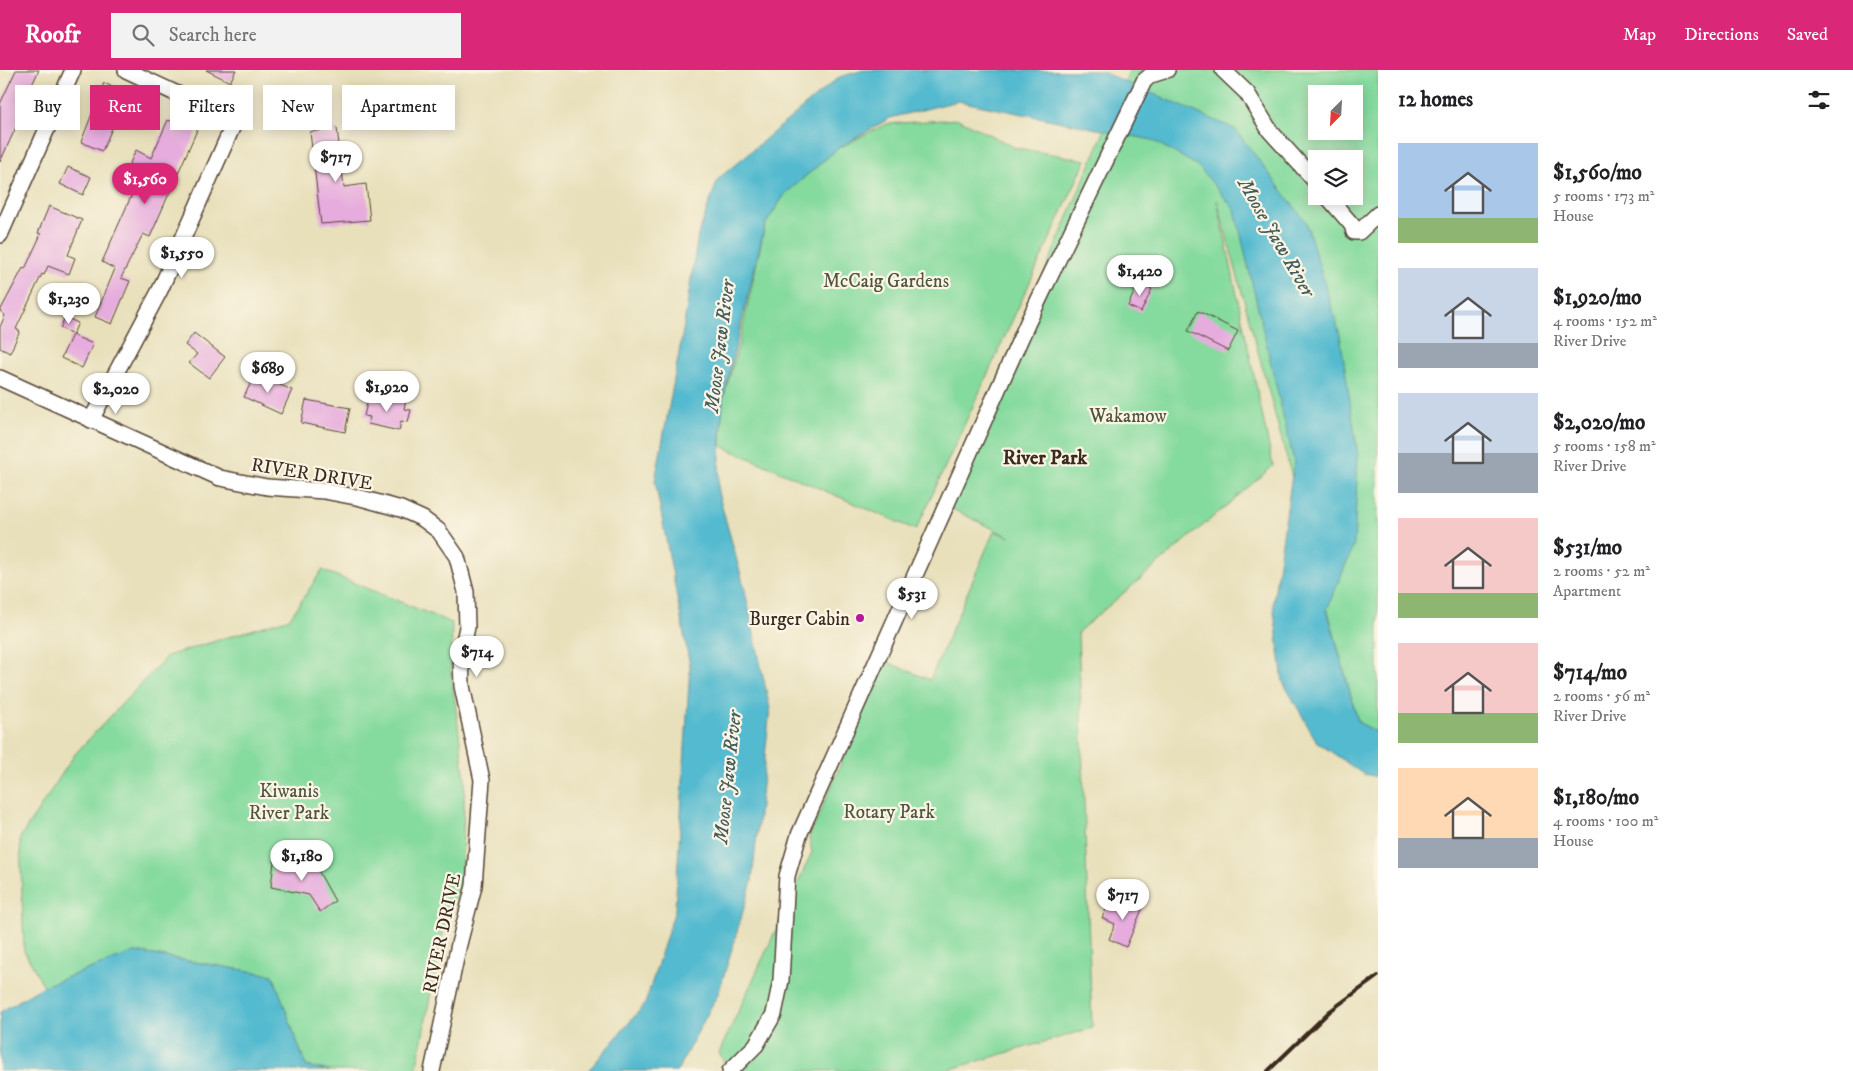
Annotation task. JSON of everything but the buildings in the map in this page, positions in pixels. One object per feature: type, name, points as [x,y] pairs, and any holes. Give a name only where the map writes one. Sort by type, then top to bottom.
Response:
[{"type":"street","points":[[0,235],[73,70]]},
{"type":"street","points":[[91,420],[160,290],[235,120],[126,70]]},
{"type":"street","points":[[730,1071],[756,1045],[774,1014],[781,980],[787,876],[799,835],[1028,322],[1148,78],[1167,70]]},
{"type":"street","points":[[1223,70],[1247,93],[1270,131],[1308,173]]},
{"type":"street","points":[[1335,205],[1352,225],[1354,232],[1359,232],[1378,214]]},
{"type":"street","name":"RIVER DRIVE","points":[[0,378],[220,478],[267,487],[333,493],[401,509],[424,519],[439,531],[457,557],[466,592],[467,627],[461,656],[462,686],[482,780],[474,886],[459,944],[432,1071]]},
{"type":"green space","name":"Wakamow","points":[[1130,70],[1378,70],[1378,733],[1358,722],[1217,200],[1273,466],[1078,632],[1092,1028],[944,1071],[729,1071],[719,1053],[812,852],[809,838],[885,661],[930,680],[994,531],[1010,537],[946,506]]},
{"type":"green space","name":"McCaig Gardens","points":[[958,119],[1016,148],[1086,160],[916,530],[721,446],[723,400],[739,344],[765,225],[785,194],[837,149],[886,124]]},
{"type":"green space","name":"Kiwanis River Park","points":[[322,570],[452,623],[451,672],[465,779],[461,883],[441,939],[416,1071],[329,1071],[306,1066],[273,975],[135,952],[44,986],[24,951],[20,838],[75,754],[167,656],[290,618]]},
{"type":"water","name":"Moose Jaw River","points":[[863,70],[1100,71],[1235,129],[1306,222],[1340,335],[1358,455],[1354,545],[1327,609],[1358,722],[1378,733],[1378,777],[1363,774],[1317,742],[1283,682],[1273,603],[1294,462],[1235,210],[1198,166],[1152,140],[958,101],[890,118],[837,149],[785,194],[765,225],[723,400],[718,492],[744,586],[770,709],[752,881],[719,992],[677,1071],[588,1071],[645,1004],[675,910],[690,666],[655,481],[682,337],[698,235],[718,179],[839,77]]},
{"type":"water","points":[[135,952],[273,975],[306,1066],[329,1071],[0,1071],[0,1012],[44,986]]},
{"type":"railway","points":[[1268,1071],[1330,1011],[1378,976]]},
{"type":"place","name":"Burger Cabin","points":[[860,618]]},
{"type":"district","name":"River Park","points":[[1045,457]]},
{"type":"park label","name":"Rotary Park","points":[[889,811]]}]
